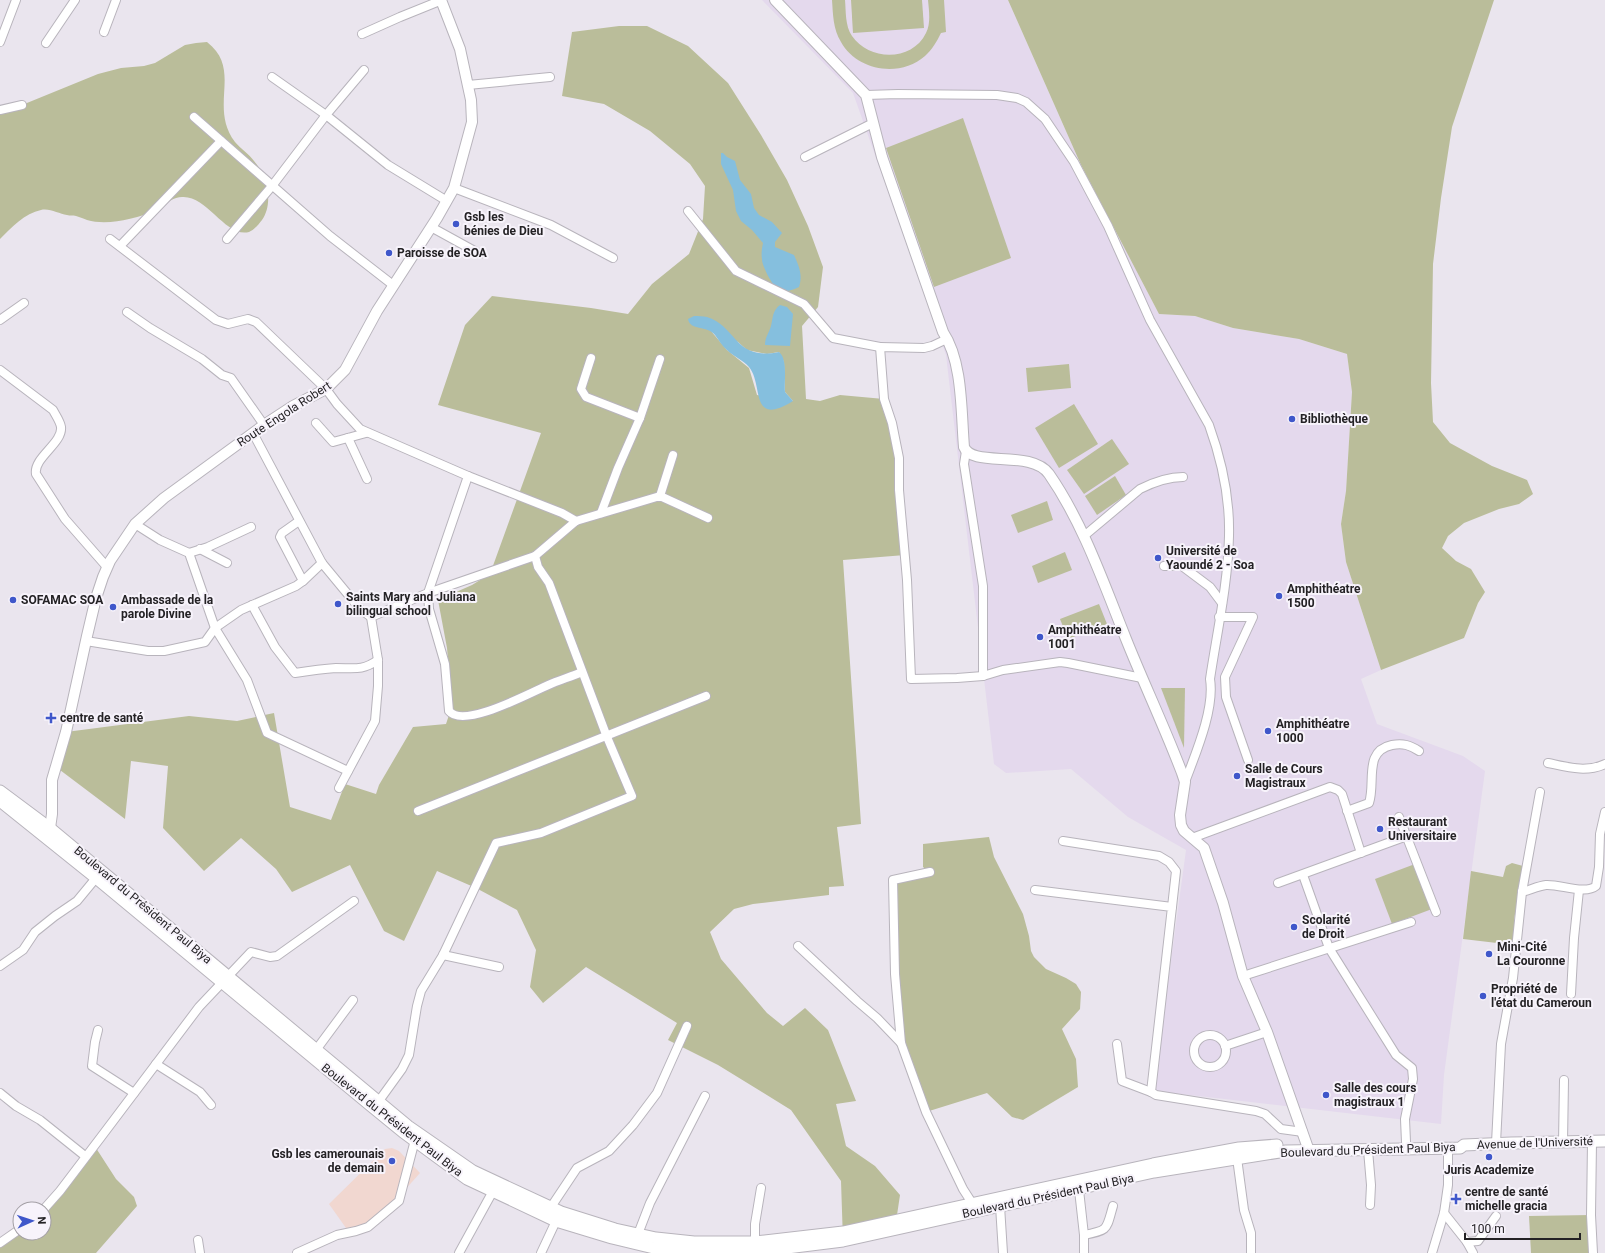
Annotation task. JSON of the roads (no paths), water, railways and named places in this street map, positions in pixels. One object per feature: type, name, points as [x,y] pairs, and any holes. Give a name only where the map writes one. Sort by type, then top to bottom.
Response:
[{"type":"main road","points":[[0,791],[50,834]]},
{"type":"main road","points":[[0,801],[50,834]]},
{"type":"main road","name":"Boulevard du Président Paul Biya","points":[[50,834],[96,878],[316,1050],[415,1140],[467,1178],[556,1221],[612,1238],[654,1248],[676,1248],[694,1242],[755,1242],[843,1232],[1153,1164],[1239,1148],[1307,1147],[1450,1141],[1460,1143],[1464,1146]]},
{"type":"main road","name":"Boulevard du Président Paul Biya","points":[[50,834],[376,1104],[473,1171],[561,1212],[614,1229],[638,1234],[676,1248],[692,1252],[755,1252],[843,1241],[1079,1190],[1154,1172],[1307,1147],[1368,1150],[1460,1148],[1464,1146]]},
{"type":"main road","name":"Avenue de l'Université","points":[[1464,1146],[1605,1141]]},
{"type":"street","points":[[0,42],[16,0]]},
{"type":"street","points":[[46,44],[75,0]]},
{"type":"street","points":[[104,32],[116,0]]},
{"type":"street","points":[[362,34],[442,0]]},
{"type":"street","name":"Route Engola Robert","points":[[50,834],[52,780],[66,732],[96,598],[107,567],[135,524],[164,498],[264,425],[293,406],[326,389],[345,370],[392,285],[430,228],[454,188],[472,122],[468,85],[460,49],[442,0]]},
{"type":"street","points":[[775,0],[866,95],[892,188],[943,332],[953,354],[966,451],[964,464],[982,586],[983,676]]},
{"type":"street","points":[[227,239],[272,186],[326,115],[364,70]]},
{"type":"street","points":[[272,77],[326,115],[388,165],[446,201]]},
{"type":"street","points":[[468,85],[550,78]]},
{"type":"street","points":[[866,95],[997,95],[1017,98],[1026,102],[1045,120],[1062,143],[1088,186],[1128,269],[1150,320],[1209,426],[1216,444],[1224,474],[1228,512],[1228,557],[1210,680],[1212,691],[1200,743],[1185,782],[1180,825],[1184,831],[1204,848],[1223,903],[1243,976],[1267,1032],[1307,1147]]},
{"type":"street","points":[[0,110],[22,105]]},
{"type":"street","points":[[194,117],[330,236],[392,285]]},
{"type":"street","points":[[805,157],[873,123]]},
{"type":"street","points":[[120,246],[221,141]]},
{"type":"street","points":[[454,188],[551,225],[613,258]]},
{"type":"street","points":[[688,211],[736,271],[804,304],[832,338],[880,347],[924,348],[932,346],[947,338]]},
{"type":"street","points":[[430,228],[480,254]]},
{"type":"street","points":[[110,239],[216,320],[228,324],[248,319],[256,322],[326,389],[337,404],[360,429],[366,433],[468,476],[556,510],[576,521]]},
{"type":"street","points":[[0,320],[24,303]]},
{"type":"street","points":[[127,312],[150,328],[202,359],[222,375],[231,378],[264,425]]},
{"type":"street","points":[[880,347],[884,399],[892,424],[899,458],[899,490],[907,580],[911,679],[983,676],[1003,670],[1060,662],[1142,678]]},
{"type":"street","points":[[592,358],[581,389],[586,397],[640,418]]},
{"type":"street","points":[[601,513],[618,468],[640,418],[660,359]]},
{"type":"street","points":[[0,370],[53,410],[58,419],[61,429],[59,436],[37,466],[36,474],[65,519],[107,567]]},
{"type":"street","points":[[316,423],[333,442],[366,433]]},
{"type":"street","points":[[253,433],[322,563],[360,609],[371,617],[378,660],[378,686],[375,721],[339,788]]},
{"type":"street","points":[[348,438],[367,479]]},
{"type":"street","points":[[966,451],[968,454],[986,458],[1027,461],[1040,466],[1048,472],[1084,536],[1174,752],[1185,782]]},
{"type":"street","points":[[660,496],[673,455]]},
{"type":"street","points":[[468,476],[428,593],[429,608],[445,664],[449,711],[462,716],[469,716],[490,710],[513,702],[553,683],[582,672]]},
{"type":"street","points":[[1084,536],[1140,489],[1149,484],[1167,479],[1183,477]]},
{"type":"street","points":[[371,617],[428,593],[535,556],[576,521],[601,513],[660,496],[708,518]]},
{"type":"street","points":[[299,521],[280,536],[303,581]]},
{"type":"street","points":[[135,524],[160,540],[189,553],[251,527]]},
{"type":"street","points":[[200,549],[228,563]]},
{"type":"street","points":[[189,553],[215,628],[247,680],[267,733],[348,771]]},
{"type":"street","points":[[376,1104],[402,1069],[409,1055],[419,998],[426,981],[443,955],[496,843],[541,833],[632,796],[607,737],[548,583],[538,567],[535,556]]},
{"type":"street","points":[[86,641],[148,651],[164,651],[205,642],[215,628],[241,610],[296,586],[322,563]]},
{"type":"street","points":[[1164,566],[1182,566],[1210,587],[1222,603]]},
{"type":"street","points":[[252,605],[275,647],[295,673],[335,668],[357,669],[368,667],[378,660]]},
{"type":"street","points":[[1219,617],[1253,617],[1225,677],[1226,697],[1248,760]]},
{"type":"street","points":[[418,811],[607,737],[706,696]]},
{"type":"street","points":[[1347,811],[1369,803],[1373,762],[1376,754],[1384,747],[1403,744],[1411,746],[1419,751]]},
{"type":"street","points":[[1548,763],[1581,769],[1590,769],[1605,764]]},
{"type":"street","points":[[1192,838],[1330,787],[1338,790],[1342,794],[1361,853]]},
{"type":"street","points":[[1496,1144],[1501,1044],[1513,978],[1522,892],[1540,792]]},
{"type":"street","points":[[1522,892],[1544,885],[1579,890],[1594,888],[1597,883],[1600,834],[1605,812]]},
{"type":"street","points":[[1399,817],[1436,912]]},
{"type":"street","points":[[1278,883],[1407,836]]},
{"type":"street","points":[[1063,841],[1159,856],[1169,862],[1176,871],[1151,1092]]},
{"type":"street","points":[[930,872],[893,880],[895,974],[901,1044],[926,1112],[963,1189],[972,1203]]},
{"type":"street","points":[[1303,875],[1329,948],[1396,1055],[1412,1068],[1413,1079],[1405,1119],[1406,1142]]},
{"type":"street","points":[[0,966],[23,950],[35,932],[77,901],[96,878]]},
{"type":"street","points":[[1035,890],[1172,907]]},
{"type":"street","points":[[1571,994],[1574,938],[1579,890]]},
{"type":"street","points":[[51,1201],[199,1006],[251,952],[270,957],[277,956],[354,901]]},
{"type":"street","points":[[1243,976],[1411,922]]},
{"type":"street","points":[[798,946],[877,1018],[901,1044]]},
{"type":"street","points":[[443,955],[499,967]]},
{"type":"street","points":[[316,1050],[353,1000]]},
{"type":"street","points":[[551,1208],[577,1168],[609,1151],[638,1119],[656,1093],[687,1026]]},
{"type":"street","points":[[98,1030],[92,1066],[134,1093]]},
{"type":"street","points":[[1225,1046],[1267,1032]]},
{"type":"street","points":[[1214,1035],[1218,1037],[1225,1046],[1224,1059],[1221,1063],[1215,1066],[1201,1066],[1197,1063],[1194,1057],[1194,1048],[1196,1043],[1204,1036],[1214,1035]]},
{"type":"street","points":[[1117,1044],[1122,1081],[1162,1096],[1256,1111],[1265,1114],[1281,1129],[1303,1132]]},
{"type":"street","points":[[156,1064],[200,1092],[210,1104]]},
{"type":"street","points":[[1563,1143],[1564,1080]]},
{"type":"street","points":[[0,1093],[16,1106],[40,1120],[85,1156]]},
{"type":"street","points":[[638,1234],[650,1203],[704,1096]]},
{"type":"street","points":[[300,1252],[337,1235],[356,1231],[368,1226],[398,1201],[415,1140]]},
{"type":"street","points":[[1592,1142],[1591,1214],[1593,1253]]},
{"type":"street","points":[[1432,1253],[1444,1213],[1448,1185],[1448,1148]]},
{"type":"street","points":[[1368,1150],[1371,1185],[1370,1205]]},
{"type":"street","points":[[1237,1158],[1244,1210],[1251,1233],[1251,1253]]},
{"type":"street","points":[[755,1242],[755,1224],[761,1188]]},
{"type":"street","points":[[1079,1190],[1084,1235],[1084,1253]]},
{"type":"street","points":[[459,1253],[493,1191]]},
{"type":"street","points":[[1000,1206],[1003,1253]]},
{"type":"street","points":[[1084,1235],[1102,1231],[1107,1227],[1113,1206]]},
{"type":"street","points":[[1444,1213],[1473,1253]]},
{"type":"street","points":[[1466,1242],[1478,1242],[1496,1216]]},
{"type":"street","points":[[541,1253],[556,1221]]},
{"type":"street","points":[[0,1243],[12,1235]]},
{"type":"street","points":[[198,1240],[200,1253]]},
{"type":"water","points":[[721,153],[735,161],[740,180],[751,194],[754,208],[759,215],[772,222],[782,233],[775,242],[775,247],[794,255],[799,267],[799,287],[788,291],[779,290],[770,279],[762,261],[763,243],[752,230],[741,221],[736,211],[733,190],[721,164]]},
{"type":"water","points":[[780,305],[787,307],[793,314],[790,346],[765,345],[774,312]]},
{"type":"water","points":[[694,316],[707,317],[717,322],[745,348],[753,352],[779,352],[782,355],[785,365],[785,392],[793,401],[779,408],[770,410],[764,407],[760,401],[756,384],[749,367],[725,348],[712,332],[695,327],[689,323],[688,319]]},
{"type":"place","name":"Gsb les bénies de Dieu","points":[[456,224]]},
{"type":"place","name":"Paroisse de SOA","points":[[389,253]]},
{"type":"place","name":"Bibliothèque","points":[[1292,419]]},
{"type":"place","name":"Université de Yaoundé 2 - Soa","points":[[1158,558]]},
{"type":"place","name":"Amphithéatre 1500","points":[[1279,596]]},
{"type":"place","name":"SOFAMAC SOA","points":[[13,600]]},
{"type":"place","name":"Saints Mary and Juliana bilingual school","points":[[338,604]]},
{"type":"place","name":"Ambassade de la parole Divine","points":[[113,607]]},
{"type":"place","name":"Amphithéatre 1001","points":[[1040,637]]},
{"type":"place","name":"centre de santé","points":[[51,718]]},
{"type":"place","name":"Amphithéatre 1000","points":[[1268,731]]},
{"type":"place","name":"Salle de Cours Magistraux","points":[[1237,776]]},
{"type":"place","name":"Restaurant Universitaire","points":[[1380,829]]},
{"type":"place","name":"Scolarité de Droit","points":[[1294,927]]},
{"type":"place","name":"Mini-Cité La Couronne","points":[[1489,954]]},
{"type":"place","name":"Propriété de l'état du Cameroun","points":[[1483,996]]},
{"type":"place","name":"Salle des cours magistraux 1","points":[[1326,1095]]},
{"type":"place","name":"Juris Academize","points":[[1489,1157]]},
{"type":"place","name":"Gsb les camerounais de demain","points":[[392,1161]]},
{"type":"place","name":"centre de santé michelle gracia","points":[[1456,1199]]}]
